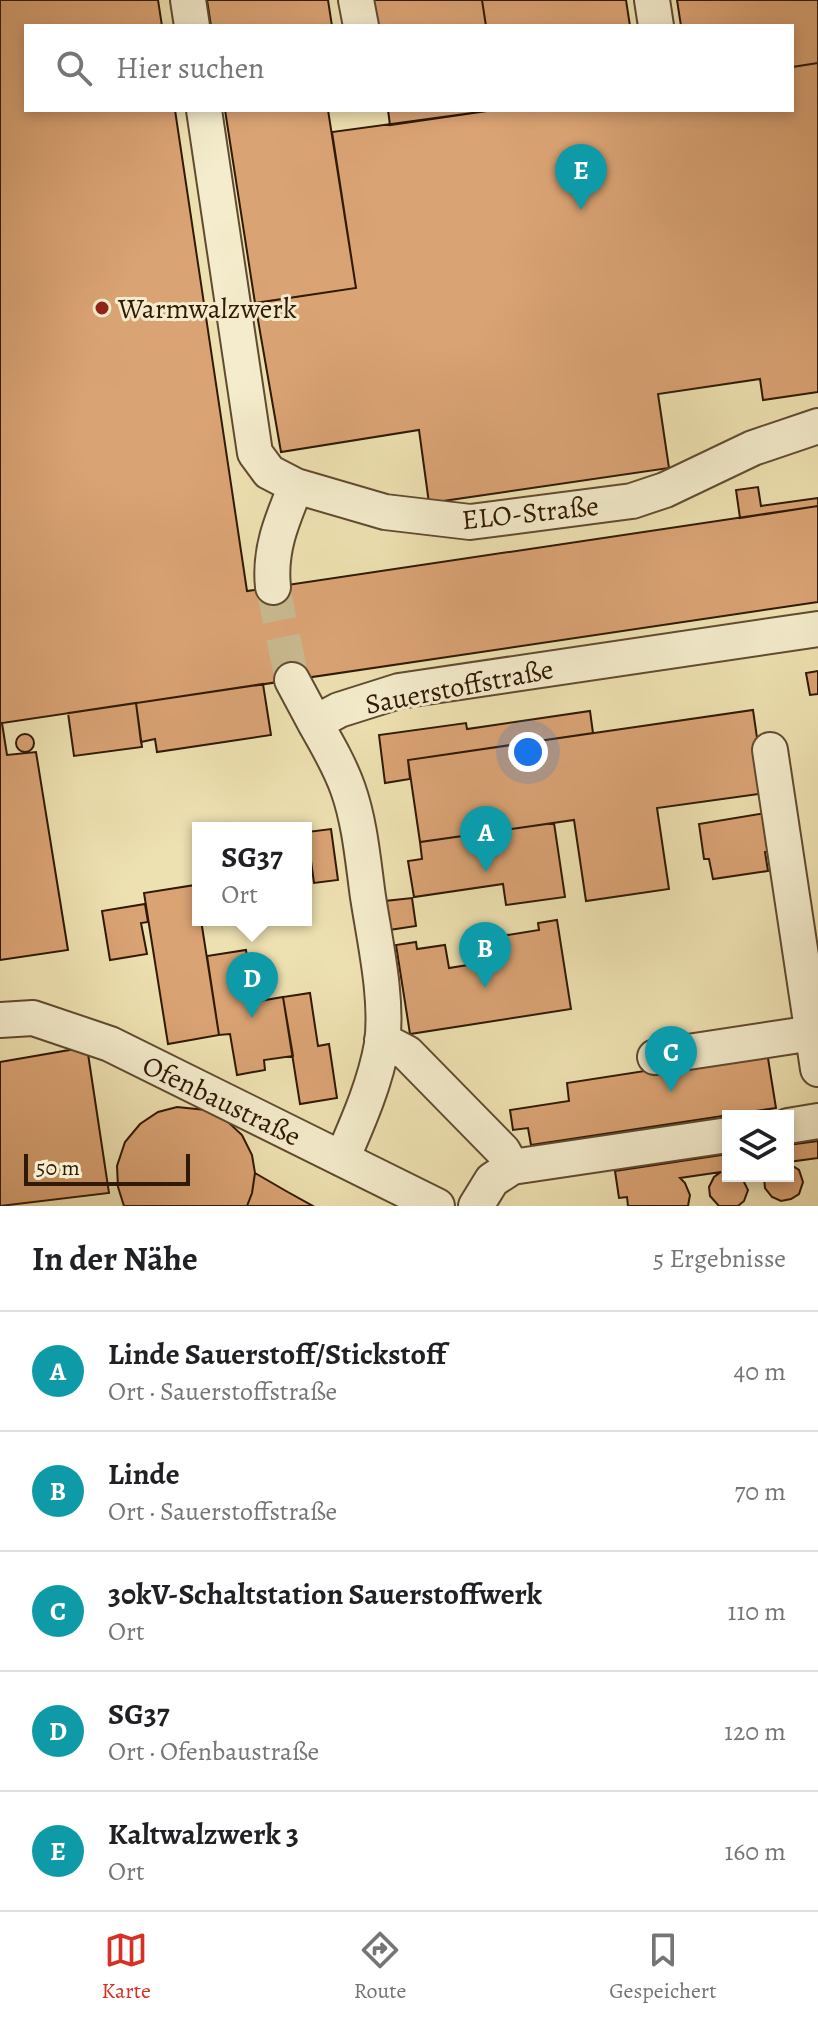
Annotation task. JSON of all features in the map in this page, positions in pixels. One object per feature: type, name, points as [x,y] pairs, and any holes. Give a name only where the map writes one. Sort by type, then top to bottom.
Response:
[{"type":"street","points":[[188,0],[192,24]]},
{"type":"street","points":[[356,0],[361,24]]},
{"type":"street","points":[[652,0],[656,24]]},
{"type":"street","name":"ELO-Straße","points":[[204,112],[255,453],[269,472],[296,486],[385,512],[470,522],[508,519],[632,501],[665,490],[753,448],[818,426]]},
{"type":"street","points":[[273,587],[276,536],[296,486]]},
{"type":"street","name":"Sauerstoffstraße","points":[[315,723],[339,710],[399,691],[818,629]]},
{"type":"street","points":[[292,680],[347,784],[377,955],[382,1040],[371,1090],[342,1159]]},
{"type":"street","points":[[770,750],[818,1069]]},
{"type":"street","name":"Ofenbaustraße","points":[[0,1020],[33,1018],[110,1044],[437,1206]]},
{"type":"street","points":[[655,1057],[813,1033]]},
{"type":"street","points":[[382,1040],[407,1053],[503,1151],[512,1167]]},
{"type":"street","points":[[794,1125],[818,1121]]},
{"type":"street","points":[[476,1206],[492,1180],[512,1167],[722,1136]]},
{"type":"building","name":"Warmwalzwerk","points":[[0,0],[158,0],[162,24],[24,24],[24,112],[175,112],[247,591],[818,506],[818,602],[2,723],[7,755],[36,752],[68,950],[0,960]]},
{"type":"building","points":[[207,0],[328,0],[332,24],[211,24]]},
{"type":"building","points":[[371,0],[482,0],[486,24],[375,24]]},
{"type":"building","points":[[482,0],[626,0],[630,24],[486,24]]},
{"type":"building","points":[[677,0],[818,0],[818,63],[794,67],[794,24],[681,24]]},
{"type":"building","points":[[818,63],[818,392],[763,400],[760,379],[658,394],[669,468],[429,503],[419,430],[281,452],[255,303],[356,288],[332,132],[479,112],[794,112],[794,67]]},
{"type":"building","points":[[225,112],[328,112],[356,288],[255,303]]},
{"type":"building","points":[[388,112],[480,112],[390,125]]},
{"type":"building","points":[[758,487],[761,506],[818,498],[818,506],[740,518],[736,490]]},
{"type":"building","points":[[818,671],[818,694],[810,695],[806,673]]},
{"type":"building","points":[[263,684],[271,735],[157,752],[155,739],[141,742],[136,703]]},
{"type":"building","points":[[136,703],[142,747],[74,756],[68,713]]},
{"type":"building","points":[[753,710],[765,793],[657,808],[669,889],[586,901],[574,820],[420,842],[408,760]]},
{"type":"building","points":[[590,711],[593,733],[408,760],[410,779],[385,783],[379,735],[466,723],[467,729]]},
{"type":"building","points":[[21,734],[29,734],[34,743],[32,750],[21,752],[16,747],[16,739]]},
{"type":"building","points":[[765,813],[771,851],[765,852],[768,871],[713,879],[709,859],[704,859],[699,824]]},
{"type":"building","points":[[554,823],[565,897],[506,905],[503,884],[414,897],[408,861],[422,859],[420,842]]},
{"type":"building","points":[[331,829],[338,880],[314,883],[312,831]]},
{"type":"building","points":[[192,885],[192,926],[202,926],[219,1035],[168,1044],[144,893]]},
{"type":"building","points":[[412,898],[416,926],[389,930],[385,901]]},
{"type":"building","points":[[145,904],[148,922],[141,923],[147,954],[110,960],[102,911]]},
{"type":"building","points":[[557,920],[571,1009],[410,1034],[396,945],[416,942],[417,949],[445,945],[449,968],[499,960],[495,937],[539,930],[538,923]]},
{"type":"building","points":[[246,950],[254,1002],[283,997],[293,1056],[264,1060],[265,1070],[237,1075],[230,1034],[219,1035],[207,956]]},
{"type":"building","points":[[310,993],[318,1046],[329,1044],[337,1098],[300,1104],[283,997]]},
{"type":"building","points":[[87,1047],[109,1193],[0,1206],[0,1062]]},
{"type":"building","points":[[767,1052],[776,1108],[722,1110],[722,1116],[531,1145],[528,1128],[513,1130],[510,1110],[569,1101],[567,1083]]},
{"type":"building","points":[[177,1107],[206,1110],[227,1121],[242,1135],[252,1155],[255,1173],[247,1206],[124,1206],[118,1187],[117,1166],[125,1142],[140,1124],[158,1112]]},
{"type":"building","points":[[818,1141],[818,1158],[794,1161],[794,1144]]},
{"type":"building","points":[[722,1155],[722,1182],[744,1182],[748,1190],[744,1201],[738,1206],[719,1206],[710,1196],[709,1187],[721,1172],[680,1178],[690,1195],[688,1206],[628,1206],[627,1197],[619,1198],[615,1171]]},
{"type":"building","points":[[794,1167],[799,1170],[803,1182],[799,1194],[781,1201],[772,1197],[764,1182],[794,1182]]},
{"type":"building","points":[[255,1173],[313,1206],[247,1206]]},
{"type":"tunnel","points":[[273,587],[292,680]]},
{"type":"place","name":"Kaltwalzwerk 3","points":[[581,210]]},
{"type":"place","name":"Warmwalzwerk","points":[[102,308]]},
{"type":"place","name":"Linde Sauerstoff/Stickstoff","points":[[486,872]]},
{"type":"place","name":"Linde","points":[[485,988]]},
{"type":"place","name":"SG37","points":[[252,1018]]},
{"type":"place","name":"30kV-Schaltstation Sauerstoffwerk","points":[[671,1092]]}]
